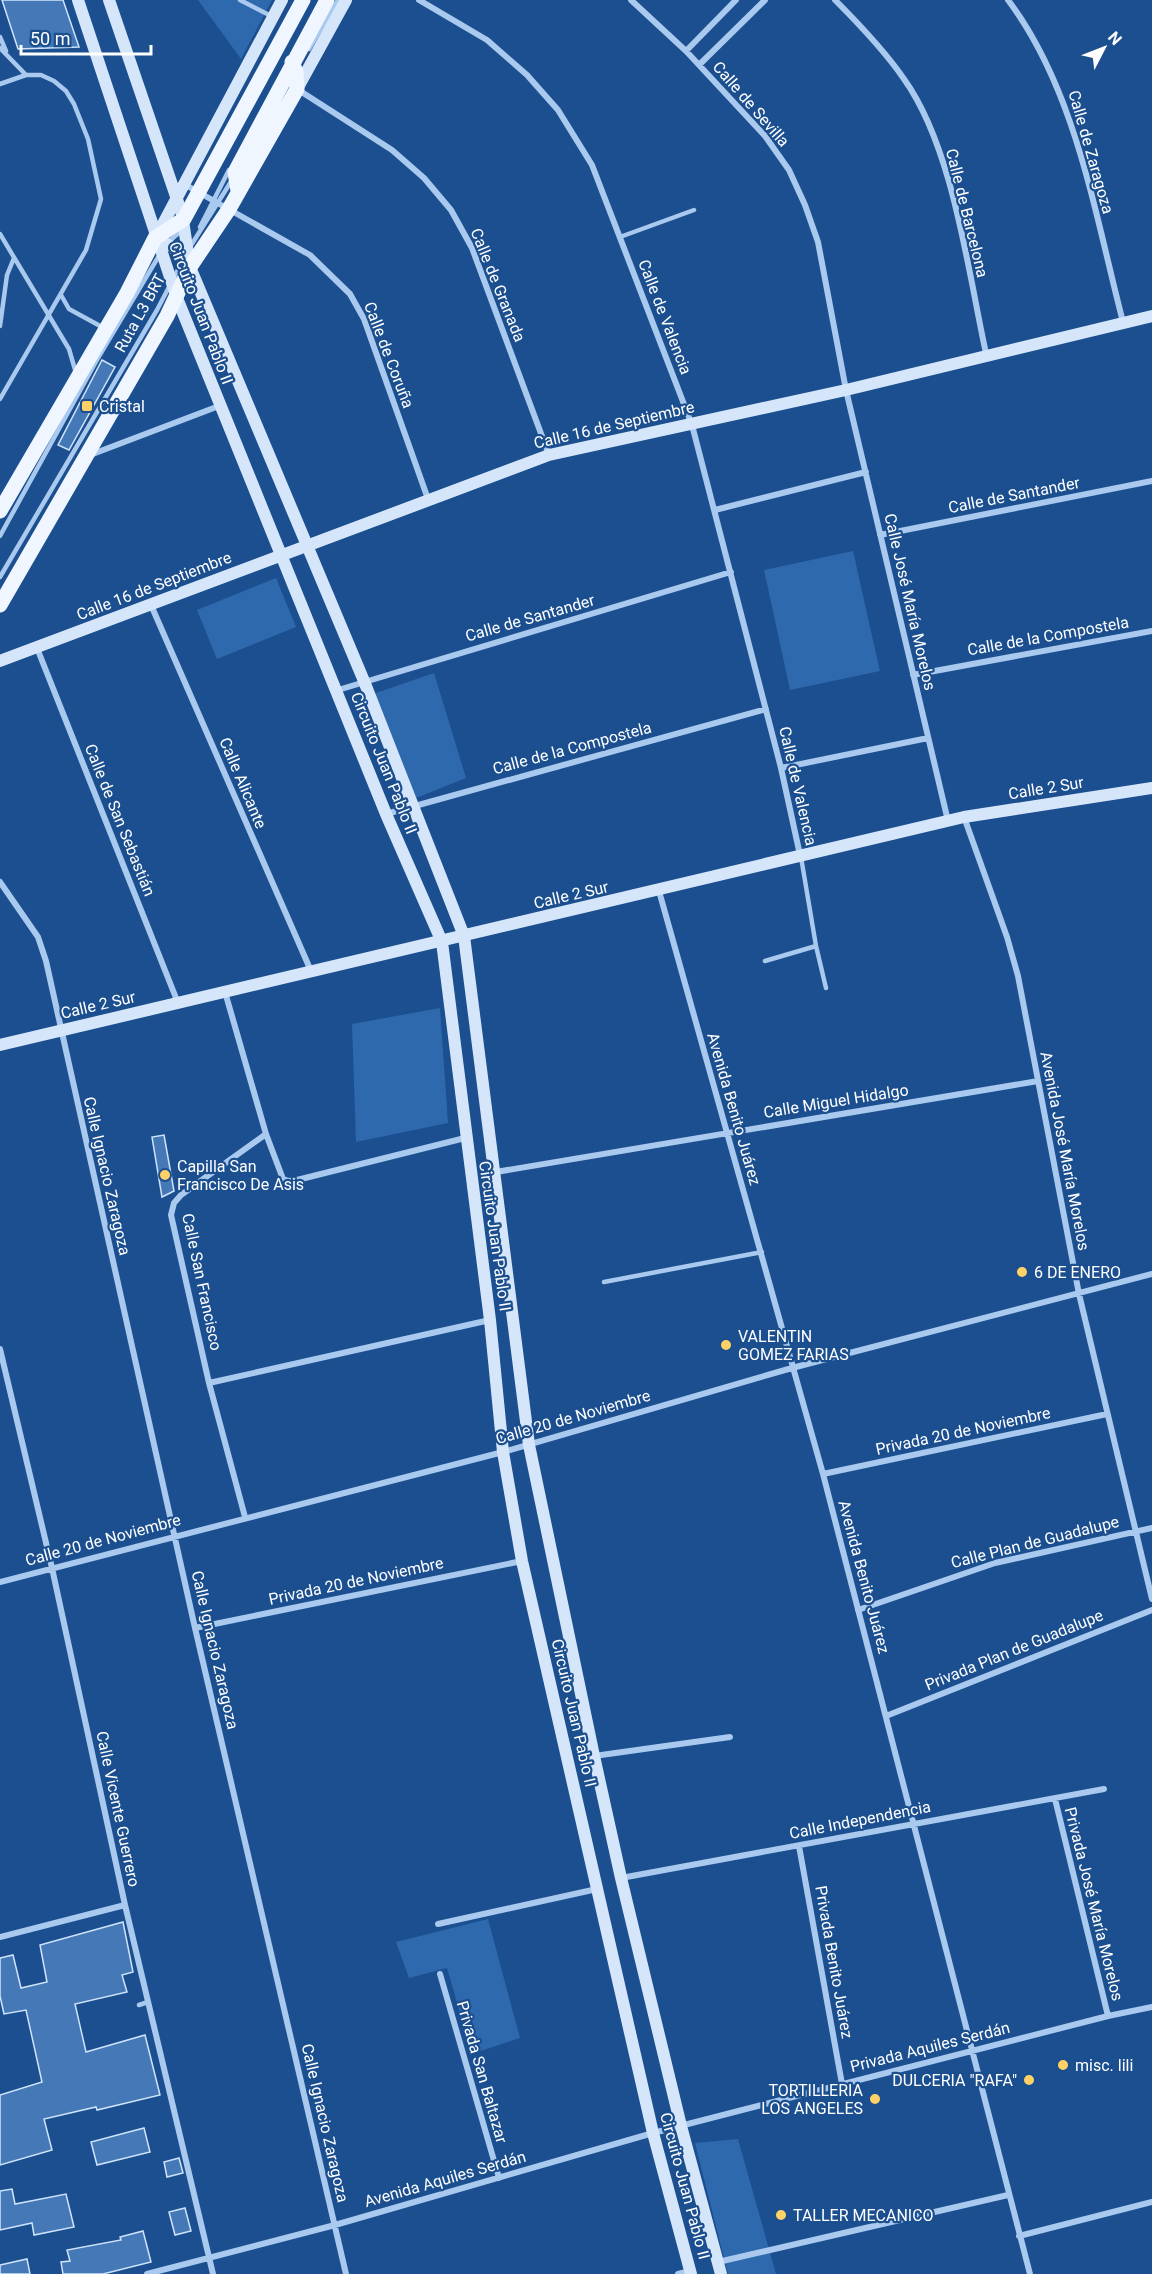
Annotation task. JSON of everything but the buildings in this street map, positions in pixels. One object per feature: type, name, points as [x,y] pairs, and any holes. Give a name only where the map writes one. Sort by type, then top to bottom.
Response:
[{"type":"main road","name":"Circuito Juan Pablo II","points":[[78,0],[177,298],[280,556],[338,690],[386,814],[442,942],[465,1138],[490,1320],[503,1452],[522,1561],[686,2273]]},
{"type":"main road","name":"Circuito Juan Pablo II","points":[[108,0],[177,198],[188,258],[306,547],[364,681],[411,807],[464,936],[529,1444],[621,1878],[681,2126],[720,2268]]},
{"type":"main road","points":[[0,511],[106,329],[161,245],[182,221],[282,0]]},
{"type":"main road","points":[[161,245],[177,198],[195,190],[303,0]]},
{"type":"main road","points":[[238,191],[235,176],[327,0]]},
{"type":"main road","points":[[0,605],[177,298],[188,258],[220,204],[238,191],[346,0]]},
{"type":"main road","points":[[294,67],[297,88]]},
{"type":"main road","name":"Circuito Juan Pablo II","points":[[161,245],[188,258]]},
{"type":"main road","name":"Calle 16 de Septiembre","points":[[0,662],[549,454],[692,425],[987,358],[1152,316]]},
{"type":"main road","name":"Calle 2 Sur","points":[[0,1045],[964,817],[1152,788]]},
{"type":"street","name":"Calle de Valencia","points":[[419,0],[487,40],[527,75],[558,110],[592,165],[692,425],[781,768],[801,857]]},
{"type":"street","name":"Calle de Sevilla","points":[[631,0],[686,51],[765,136],[789,170],[806,206],[818,242],[846,390]]},
{"type":"street","points":[[686,51],[736,0]]},
{"type":"street","points":[[699,65],[765,0]]},
{"type":"street","name":"Calle de Barcelona","points":[[835,0],[864,29],[905,80],[928,123],[946,168],[987,358]]},
{"type":"street","name":"Calle de Zaragoza","points":[[1008,0],[1023,19],[1053,76],[1072,128],[1123,322]]},
{"type":"street","name":"Calle de Granada","points":[[297,88],[392,150],[424,178],[451,210],[472,248],[549,454]]},
{"type":"street","name":"Calle de Coruña","points":[[195,190],[309,255],[350,294],[364,319],[428,499]]},
{"type":"street","name":"Calle José María Morelos","points":[[846,390],[948,821]]},
{"type":"street","points":[[87,456],[219,406]]},
{"type":"street","points":[[715,510],[866,471]]},
{"type":"street","name":"Calle de Santander","points":[[880,535],[1152,482]]},
{"type":"street","name":"Calle de Santander","points":[[338,690],[731,573]]},
{"type":"street","name":"Calle Alicante","points":[[151,605],[311,972]]},
{"type":"street","name":"Calle de la Compostela","points":[[913,675],[1152,631]]},
{"type":"street","name":"Calle de San Sebastián","points":[[37,648],[178,1003]]},
{"type":"street","name":"Calle de la Compostela","points":[[386,814],[766,709]]},
{"type":"street","points":[[781,768],[928,738]]},
{"type":"street","name":"Avenida José María Morelos","points":[[964,817],[1007,937],[1079,1294],[1152,1599]]},
{"type":"street","name":"Calle Ignacio Zaragoza","points":[[1,885],[31,926],[43,948],[195,1628],[346,2274]]},
{"type":"street","name":"Avenida Benito Juárez","points":[[658,891],[824,1474],[1030,2274]]},
{"type":"street","points":[[225,992],[278,1172],[289,1181],[465,1138]]},
{"type":"street","name":"Calle Miguel Hidalgo","points":[[496,1172],[1038,1082]]},
{"type":"street","name":"Calle San Francisco","points":[[245,1516],[209,1383],[171,1215],[174,1203],[266,1134]]},
{"type":"street","name":"Calle 20 de Noviembre","points":[[0,1582],[245,1516],[503,1452],[792,1368],[1152,1274]]},
{"type":"street","points":[[209,1383],[490,1320]]},
{"type":"street","name":"Calle Vicente Guerrero","points":[[0,1349],[52,1568],[125,1905],[213,2274]]},
{"type":"street","name":"Privada 20 de Noviembre","points":[[824,1474],[1107,1414]]},
{"type":"street","name":"Calle Plan de Guadalupe","points":[[858,1610],[995,1563],[1152,1528]]},
{"type":"street","name":"Privada 20 de Noviembre","points":[[195,1628],[522,1561]]},
{"type":"street","name":"Privada Plan de Guadalupe","points":[[886,1716],[1152,1610]]},
{"type":"street","points":[[594,1756],[730,1737]]},
{"type":"street","name":"Calle Independencia","points":[[621,1878],[1104,1790]]},
{"type":"street","name":"Privada José María Morelos","points":[[1055,1799],[1108,2016]]},
{"type":"street","name":"Privada Benito Juárez","points":[[799,1846],[842,2084]]},
{"type":"street","points":[[438,1924],[597,1889]]},
{"type":"street","points":[[0,1937],[125,1905]]},
{"type":"street","name":"Privada San Baltazar","points":[[440,1974],[499,2178]]},
{"type":"street","name":"Privada Aquiles Serdán","points":[[681,2126],[1108,2016],[1152,2007]]},
{"type":"street","name":"Avenida Aquiles Serdán","points":[[147,2274],[210,2260],[681,2126]]},
{"type":"street","points":[[720,2268],[1008,2195]]},
{"type":"street","points":[[1019,2236],[1152,2202]]},
{"type":"lane","points":[[240,0],[273,17]]},
{"type":"lane","points":[[195,190],[297,0]]},
{"type":"lane","points":[[195,190],[309,0]]},
{"type":"lane","points":[[220,204],[321,0]]},
{"type":"lane","points":[[294,67],[338,0]]},
{"type":"lane","points":[[0,37],[6,51],[26,75]]},
{"type":"lane","points":[[0,48],[6,51]]},
{"type":"lane","points":[[0,84],[26,75],[41,75],[54,81],[66,91],[84,129],[99,183],[101,199],[86,250],[0,399]]},
{"type":"lane","points":[[220,204],[235,176]]},
{"type":"lane","points":[[620,237],[694,210]]},
{"type":"lane","points":[[0,234],[69,349],[78,378]]},
{"type":"lane","points":[[0,536],[161,245]]},
{"type":"lane","points":[[0,326],[7,275],[14,258]]},
{"type":"lane","name":"Ruta L3 BRT","points":[[0,577],[157,310],[171,280],[188,258]]},
{"type":"lane","points":[[61,295],[69,309],[106,329]]},
{"type":"lane","points":[[801,857],[816,946],[826,988]]},
{"type":"lane","points":[[765,961],[816,946]]},
{"type":"lane","points":[[604,1282],[762,1252]]},
{"type":"lane","points":[[140,2005],[148,2002]]},
{"type":"shaded area","points":[[198,0],[272,0],[241,59]]},
{"type":"shaded area","points":[[853,551],[880,671],[790,690],[764,570]]},
{"type":"shaded area","points":[[276,578],[296,627],[217,659],[197,610]]},
{"type":"shaded area","points":[[434,673],[466,778],[416,798],[373,694]]},
{"type":"shaded area","points":[[440,1008],[448,1123],[356,1142],[352,1024]]},
{"type":"shaded area","points":[[488,1919],[520,2038],[472,2054],[447,1968],[409,1978],[396,1942]]},
{"type":"shaded area","points":[[738,2139],[776,2274],[728,2274],[695,2143]]},
{"type":"place","name":"Cristal","points":[[87,406]]},
{"type":"place","name":"Capilla San Francisco De Asis","points":[[165,1175]]},
{"type":"place","name":"6 DE ENERO","points":[[1022,1272]]},
{"type":"place","name":"VALENTIN GOMEZ FARIAS","points":[[726,1345]]},
{"type":"place","name":"misc. lili","points":[[1063,2065]]},
{"type":"place","name":"DULCERIA \"RAFA\"","points":[[1029,2080]]},
{"type":"place","name":"TORTILLERIA LOS ANGELES","points":[[875,2099]]},
{"type":"place","name":"TALLER MECANICO","points":[[781,2215]]}]
